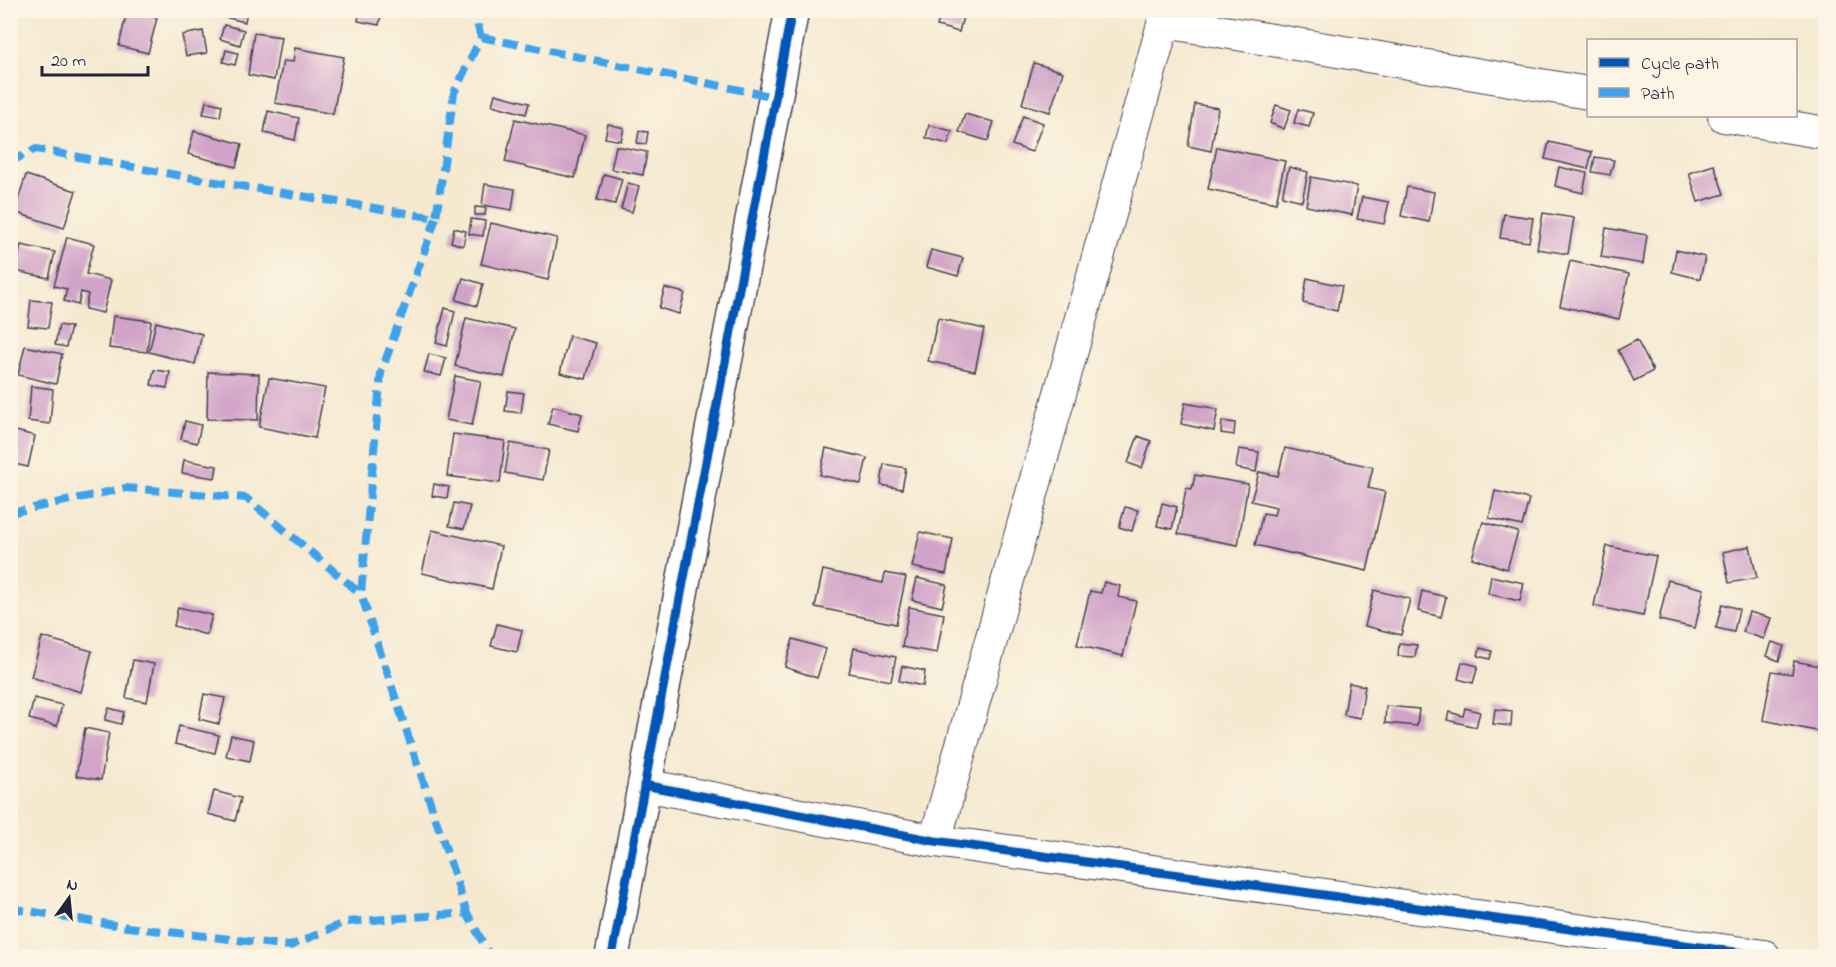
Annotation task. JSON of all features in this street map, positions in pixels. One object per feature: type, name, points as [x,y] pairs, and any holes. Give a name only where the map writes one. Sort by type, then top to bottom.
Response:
[{"type":"street","points":[[612,957],[792,10]]},
{"type":"street","points":[[934,841],[1166,16],[1587,93]]},
{"type":"street","points":[[1730,117],[1826,133]]},
{"type":"street","points":[[644,785],[934,841],[1764,957]]},
{"type":"building","points":[[184,10],[209,10],[207,17]]},
{"type":"building","points":[[221,10],[247,10],[245,22],[220,16]]},
{"type":"building","points":[[360,10],[382,10],[379,25],[358,21]]},
{"type":"building","points":[[942,10],[965,10],[959,32],[937,26]]},
{"type":"building","points":[[127,11],[157,18],[148,53],[119,46]]},
{"type":"building","points":[[224,25],[244,30],[240,45],[220,39]]},
{"type":"building","points":[[203,31],[207,53],[186,56],[182,35]]},
{"type":"building","points":[[254,33],[281,37],[274,80],[248,75]]},
{"type":"building","points":[[295,48],[344,57],[333,114],[275,103],[283,61],[293,62]]},
{"type":"building","points":[[226,50],[238,53],[235,65],[223,62]]},
{"type":"building","points":[[1034,63],[1063,72],[1050,112],[1022,104]]},
{"type":"building","points":[[495,94],[529,103],[526,114],[492,105]]},
{"type":"building","points":[[206,101],[222,105],[220,117],[203,114]]},
{"type":"building","points":[[1195,104],[1218,108],[1211,151],[1188,146]]},
{"type":"building","points":[[1276,105],[1291,110],[1284,129],[1270,123]]},
{"type":"building","points":[[1298,109],[1313,113],[1309,127],[1294,123]]},
{"type":"building","points":[[268,111],[299,118],[295,140],[264,133]]},
{"type":"building","points":[[965,114],[994,122],[988,141],[959,132]]},
{"type":"building","points":[[1023,116],[1043,123],[1032,152],[1012,145]]},
{"type":"building","points":[[515,119],[585,135],[575,178],[505,162]]},
{"type":"building","points":[[608,124],[624,128],[621,141],[605,138]]},
{"type":"building","points":[[929,125],[952,131],[948,144],[926,138]]},
{"type":"building","points":[[194,131],[242,144],[236,167],[188,154]]},
{"type":"building","points":[[639,131],[648,132],[646,144],[637,143]]},
{"type":"building","points":[[1549,142],[1592,152],[1588,169],[1545,159]]},
{"type":"building","points":[[616,146],[647,152],[643,175],[611,169]]},
{"type":"building","points":[[1217,147],[1285,161],[1276,203],[1208,189]]},
{"type":"building","points":[[1595,157],[1614,160],[1610,175],[1592,172]]},
{"type":"building","points":[[1714,165],[1724,194],[1698,202],[1689,173]]},
{"type":"building","points":[[1289,167],[1308,172],[1302,201],[1282,196]]},
{"type":"building","points":[[1559,167],[1587,173],[1583,193],[1555,186]]},
{"type":"building","points":[[604,174],[622,179],[615,204],[597,200]]},
{"type":"building","points":[[26,175],[76,191],[64,228],[14,212]]},
{"type":"building","points":[[1311,177],[1357,186],[1352,215],[1306,206]]},
{"type":"building","points":[[628,183],[639,186],[632,212],[621,209]]},
{"type":"building","points":[[485,184],[515,189],[512,210],[482,205]]},
{"type":"building","points":[[1407,187],[1434,192],[1429,222],[1401,216]]},
{"type":"building","points":[[1362,197],[1389,202],[1384,224],[1357,219]]},
{"type":"building","points":[[475,207],[486,208],[485,215],[475,215]]},
{"type":"building","points":[[1543,213],[1574,218],[1568,254],[1537,249]]},
{"type":"building","points":[[1504,214],[1533,218],[1529,242],[1500,238]]},
{"type":"building","points":[[471,219],[485,221],[483,236],[469,234]]},
{"type":"building","points":[[491,223],[557,238],[548,280],[481,264]]},
{"type":"building","points":[[454,228],[466,231],[463,246],[451,242]]},
{"type":"building","points":[[1606,228],[1647,235],[1643,264],[1601,257]]},
{"type":"building","points":[[67,237],[94,244],[86,274],[111,280],[103,313],[85,309],[88,294],[81,292],[78,305],[64,301],[67,289],[54,286]]},
{"type":"building","points":[[21,245],[55,252],[49,278],[15,271]]},
{"type":"building","points":[[931,250],[963,258],[958,276],[926,267]]},
{"type":"building","points":[[1676,250],[1705,257],[1700,279],[1672,272]]},
{"type":"building","points":[[1570,261],[1629,274],[1619,319],[1560,306]]},
{"type":"building","points":[[463,278],[483,284],[477,306],[456,300]]},
{"type":"building","points":[[1307,278],[1342,286],[1337,311],[1303,303]]},
{"type":"building","points":[[665,288],[685,293],[679,314],[659,308]]},
{"type":"building","points":[[31,300],[52,302],[48,328],[28,326]]},
{"type":"building","points":[[445,308],[455,311],[447,346],[436,343]]},
{"type":"building","points":[[113,316],[151,321],[147,352],[109,348]]},
{"type":"building","points":[[466,318],[515,329],[504,377],[455,366]]},
{"type":"building","points":[[938,318],[984,329],[975,371],[928,361]]},
{"type":"building","points":[[156,322],[202,334],[195,364],[149,352]]},
{"type":"building","points":[[59,325],[71,327],[66,347],[55,345]]},
{"type":"building","points":[[569,336],[596,343],[586,379],[560,373]]},
{"type":"building","points":[[1637,340],[1653,371],[1634,381],[1618,350]]},
{"type":"building","points":[[25,346],[62,354],[56,384],[18,375]]},
{"type":"building","points":[[429,354],[446,358],[441,376],[424,372]]},
{"type":"building","points":[[154,370],[170,372],[167,388],[151,385]]},
{"type":"building","points":[[208,372],[259,374],[258,420],[207,419]]},
{"type":"building","points":[[455,376],[481,381],[472,425],[446,420]]},
{"type":"building","points":[[269,378],[325,388],[315,438],[259,427]]},
{"type":"building","points":[[31,386],[53,389],[50,424],[28,421]]},
{"type":"building","points":[[508,391],[524,393],[521,413],[505,411]]},
{"type":"building","points":[[1185,403],[1218,409],[1214,431],[1181,424]]},
{"type":"building","points":[[553,406],[582,414],[578,431],[548,424]]},
{"type":"building","points":[[185,421],[201,425],[197,443],[181,439]]},
{"type":"building","points":[[1222,421],[1235,423],[1234,435],[1221,433]]},
{"type":"building","points":[[12,430],[35,436],[28,467],[10,463]]},
{"type":"building","points":[[453,434],[505,441],[500,483],[447,476]]},
{"type":"building","points":[[1138,436],[1151,441],[1142,468],[1128,463]]},
{"type":"building","points":[[510,443],[549,450],[543,480],[505,473]]},
{"type":"building","points":[[826,448],[867,458],[861,484],[820,475]]},
{"type":"building","points":[[1285,448],[1373,467],[1368,488],[1385,492],[1367,571],[1255,545],[1263,513],[1274,515],[1276,507],[1251,501],[1259,472],[1278,476]]},
{"type":"building","points":[[1239,449],[1259,452],[1256,472],[1236,468]]},
{"type":"building","points":[[184,460],[217,466],[215,478],[182,473]]},
{"type":"building","points":[[884,464],[906,468],[902,489],[881,485]]},
{"type":"building","points":[[1195,475],[1248,484],[1238,545],[1178,534],[1186,488],[1192,489]]},
{"type":"building","points":[[434,484],[449,487],[447,498],[432,496]]},
{"type":"building","points":[[1495,491],[1529,499],[1522,526],[1489,518]]},
{"type":"building","points":[[454,503],[470,506],[464,529],[449,526]]},
{"type":"building","points":[[1162,503],[1177,507],[1172,529],[1157,526]]},
{"type":"building","points":[[1125,507],[1138,510],[1132,531],[1119,527]]},
{"type":"building","points":[[1483,522],[1518,532],[1507,569],[1472,558]]},
{"type":"building","points":[[432,530],[501,546],[492,589],[422,573]]},
{"type":"building","points":[[920,532],[953,539],[946,574],[912,567]]},
{"type":"building","points":[[1607,546],[1656,556],[1643,616],[1594,606]]},
{"type":"building","points":[[1750,546],[1757,578],[1729,583],[1723,552]]},
{"type":"building","points":[[823,570],[883,583],[885,573],[906,577],[896,624],[815,607]]},
{"type":"building","points":[[1491,576],[1524,583],[1520,601],[1488,594]]},
{"type":"building","points":[[917,578],[947,585],[942,607],[912,600]]},
{"type":"building","points":[[1668,580],[1704,589],[1695,628],[1659,620]]},
{"type":"building","points":[[1104,582],[1120,586],[1118,597],[1136,601],[1123,656],[1077,645],[1090,591],[1101,593]]},
{"type":"building","points":[[1374,590],[1410,599],[1401,635],[1365,626]]},
{"type":"building","points":[[1422,591],[1446,597],[1441,617],[1418,611]]},
{"type":"building","points":[[1722,604],[1739,609],[1734,632],[1716,628]]},
{"type":"building","points":[[178,607],[212,615],[207,635],[174,626]]},
{"type":"building","points":[[909,607],[944,614],[937,653],[902,647]]},
{"type":"building","points":[[1749,612],[1771,618],[1764,639],[1743,632]]},
{"type":"building","points":[[497,624],[522,630],[517,652],[491,646]]},
{"type":"building","points":[[42,637],[92,651],[81,692],[31,677]]},
{"type":"building","points":[[793,639],[826,649],[817,678],[785,667]]},
{"type":"building","points":[[1772,642],[1784,646],[1779,661],[1767,656]]},
{"type":"building","points":[[1399,643],[1417,645],[1415,657],[1398,656]]},
{"type":"building","points":[[854,648],[896,657],[891,681],[849,673]]},
{"type":"building","points":[[1480,648],[1492,651],[1490,659],[1478,656]]},
{"type":"building","points":[[133,660],[154,664],[147,702],[126,698]]},
{"type":"building","points":[[1794,661],[1821,666],[1818,680],[1826,682],[1826,733],[1763,720],[1772,671],[1792,674]]},
{"type":"building","points":[[1462,662],[1478,666],[1473,683],[1458,679]]},
{"type":"building","points":[[902,666],[925,671],[923,686],[899,681]]},
{"type":"building","points":[[1349,683],[1365,686],[1360,718],[1344,715]]},
{"type":"building","points":[[204,694],[225,698],[219,724],[199,719]]},
{"type":"building","points":[[34,698],[62,705],[57,726],[29,719]]},
{"type":"building","points":[[1386,706],[1419,709],[1417,726],[1385,723]]},
{"type":"building","points":[[109,708],[124,712],[121,724],[105,720]]},
{"type":"building","points":[[1465,708],[1480,712],[1476,727],[1447,720],[1449,712],[1463,716]]},
{"type":"building","points":[[1495,709],[1512,711],[1511,726],[1493,724]]},
{"type":"building","points":[[179,726],[219,735],[215,753],[175,744]]},
{"type":"building","points":[[85,728],[109,733],[101,780],[76,776]]},
{"type":"building","points":[[231,735],[254,740],[250,761],[226,756]]},
{"type":"building","points":[[214,791],[241,798],[235,821],[208,814]]},
{"type":"marked path","points":[[10,162],[36,149],[198,179],[436,218],[454,93],[481,37],[473,10]]},
{"type":"marked path","points":[[481,37],[775,97]]},
{"type":"marked path","points":[[436,218],[381,373],[361,594],[467,913]]},
{"type":"marked path","points":[[10,513],[126,488],[246,498],[361,594]]},
{"type":"marked path","points":[[10,908],[127,927],[290,946],[346,922],[467,913],[490,956]]},
{"type":"cycle path","points":[[612,956],[792,10]]},
{"type":"cycle path","points":[[644,785],[935,841],[1764,956]]}]
